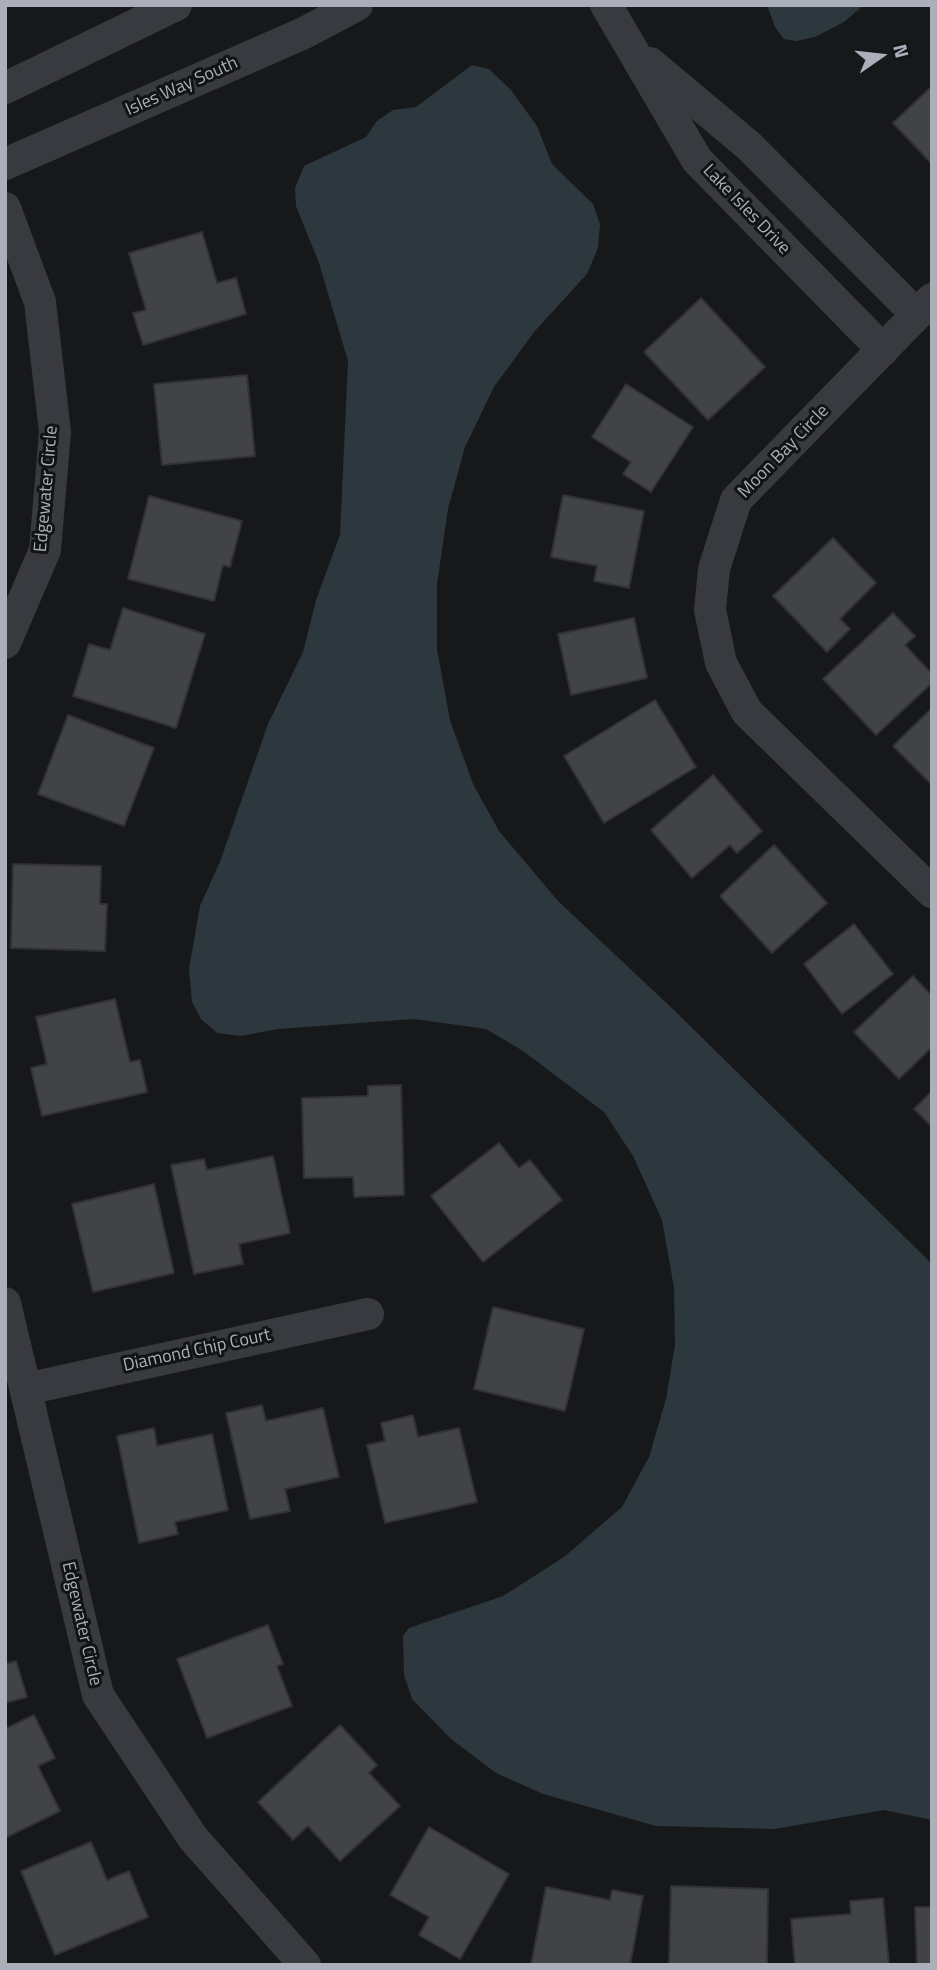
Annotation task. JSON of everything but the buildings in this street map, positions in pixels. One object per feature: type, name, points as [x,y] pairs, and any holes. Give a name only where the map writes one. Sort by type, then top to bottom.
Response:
[{"type":"street","points":[[5,88],[176,5]]},
{"type":"street","name":"Isles Way South","points":[[5,164],[304,33],[357,5]]},
{"type":"street","name":"Lake Isles Drive","points":[[606,5],[697,160],[883,350]]},
{"type":"street","name":"Lake Isles Drive","points":[[634,50],[748,146],[924,306]]},
{"type":"street","name":"Edgewater Circle","points":[[5,208],[40,303],[55,432],[45,550],[5,643]]},
{"type":"street","name":"Moon Bay Circle","points":[[924,306],[736,500],[714,569],[710,610],[721,663],[747,712],[932,891]]},
{"type":"street","name":"Edgewater Circle","points":[[5,1303],[98,1695],[193,1838],[305,1965]]},
{"type":"street","name":"Diamond Chip Court","points":[[26,1389],[368,1314]]},
{"type":"shaded area","points":[[767,5],[864,5],[844,22],[815,37],[796,41],[784,39],[775,27]]},
{"type":"shaded area","points":[[472,65],[489,69],[511,90],[537,126],[552,164],[593,204],[600,224],[598,248],[587,274],[534,332],[494,387],[465,447],[448,509],[437,584],[437,649],[450,720],[473,784],[499,831],[558,901],[676,1012],[932,1264],[932,1820],[884,1810],[775,1829],[656,1826],[543,1794],[496,1773],[451,1739],[412,1699],[404,1675],[403,1636],[409,1628],[503,1596],[564,1557],[622,1507],[649,1457],[666,1399],[675,1345],[674,1288],[662,1220],[633,1156],[604,1112],[523,1051],[486,1029],[414,1019],[278,1029],[241,1036],[217,1033],[201,1019],[192,1002],[189,969],[200,906],[221,859],[268,724],[303,652],[316,600],[340,535],[348,361],[319,263],[296,206],[295,188],[304,166],[366,137],[377,121],[393,110],[416,107]]}]
